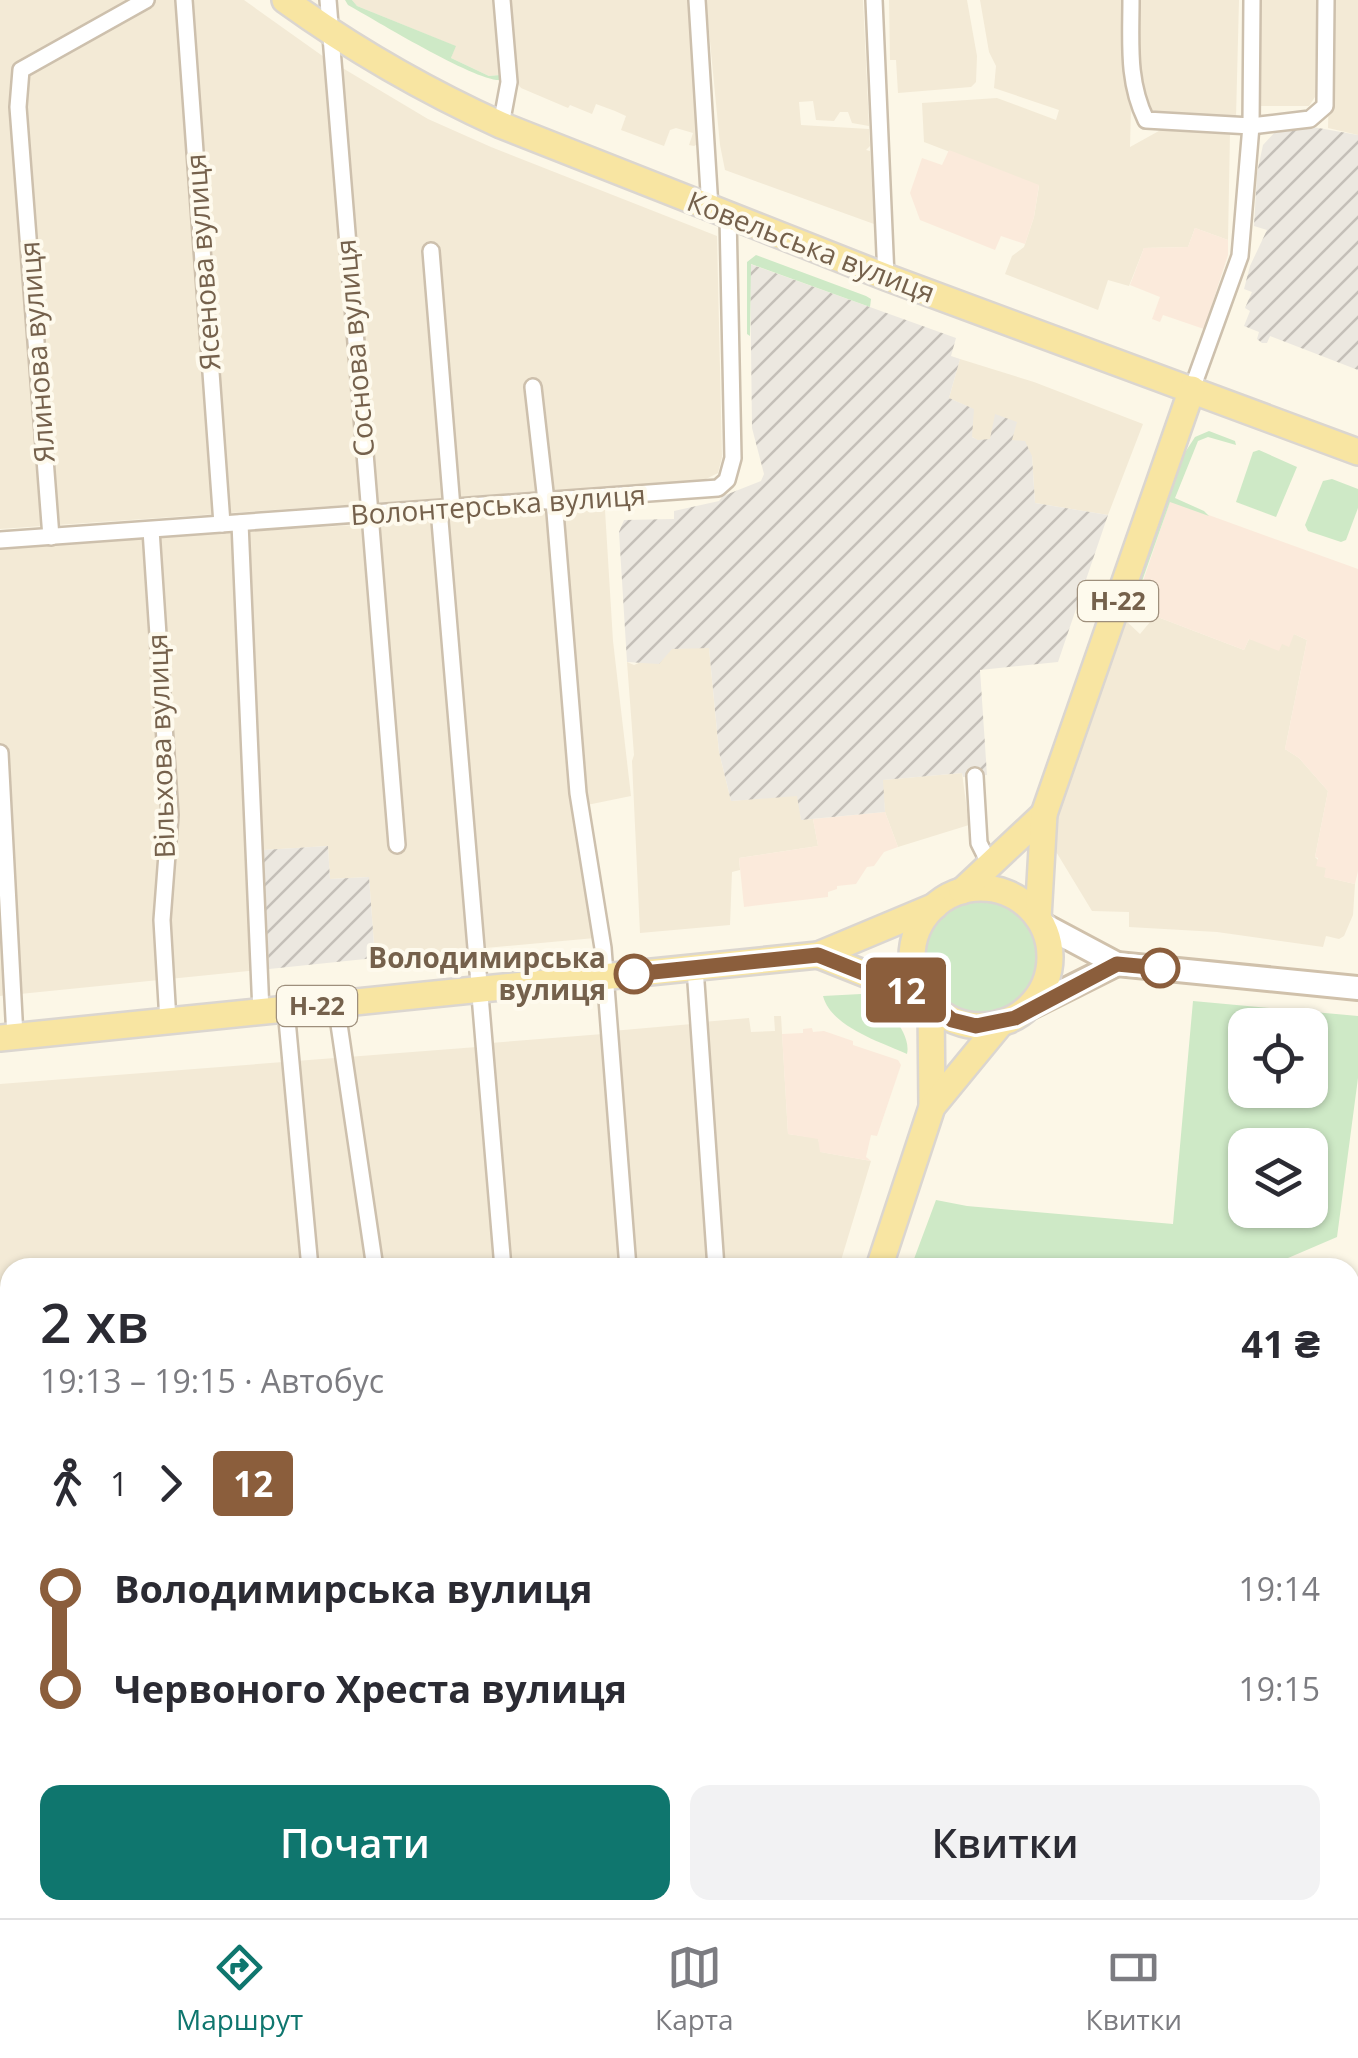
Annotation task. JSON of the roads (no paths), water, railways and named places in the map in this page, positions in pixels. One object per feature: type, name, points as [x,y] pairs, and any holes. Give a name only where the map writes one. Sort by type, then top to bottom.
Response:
[{"type":"main road","name":"Ковельська вулиця","points":[[285,0],[329,32],[439,97],[501,125],[886,276],[1358,452]]},
{"type":"main road","name":"Н-22","points":[[1027,1009],[1042,991],[1050,970],[1050,946],[1040,921],[1044,814],[1192,389]]},
{"type":"main road","name":"Н-22","points":[[8,1038],[818,955],[962,891],[1044,814]]},
{"type":"main road","points":[[962,891],[983,888],[1004,892],[1023,902],[1040,921],[1117,964],[1358,988]]},
{"type":"main road","points":[[882,1258],[932,1107],[928,1002],[914,975],[912,950],[920,926],[935,906]]},
{"type":"main road","name":"Н-22","points":[[818,955],[928,1002],[952,1020],[976,1026],[1001,1023]]},
{"type":"main road","points":[[932,1107],[1001,1023],[1117,964]]},
{"type":"street","name":"Ялинова вулиця","points":[[51,537],[18,106],[22,70],[146,0]]},
{"type":"street","name":"Ясенова вулиця","points":[[184,0],[222,524]]},
{"type":"street","name":"Соснова вулиця","points":[[328,0],[396,845]]},
{"type":"street","points":[[501,125],[510,82],[502,0]]},
{"type":"street","points":[[697,0],[719,212]]},
{"type":"street","points":[[874,0],[886,276]]},
{"type":"street","points":[[1131,0],[1134,94],[1146,120],[1251,126],[1310,119],[1325,106],[1326,0]]},
{"type":"street","points":[[1192,389],[1240,256],[1251,126],[1252,0]]},
{"type":"street","name":"Волонтерська вулиця","points":[[0,540],[718,488],[727,480],[733,458],[719,212]]},
{"type":"street","points":[[432,250],[446,508],[502,1258]]},
{"type":"street","points":[[533,387],[550,501],[578,793],[603,948],[627,1258]]},
{"type":"street","points":[[240,523],[274,1011],[309,1258]]},
{"type":"street","name":"Вільхова вулиця","points":[[151,530],[170,814],[162,920],[168,1021]]},
{"type":"street","points":[[0,753],[8,1038]]},
{"type":"street","points":[[975,776],[979,844],[989,863]]},
{"type":"street","points":[[695,968],[715,1258]]},
{"type":"street","points":[[336,1004],[374,1258]]},
{"type":"place","name":"Володимирська вулиця","points":[[634,974]]}]
